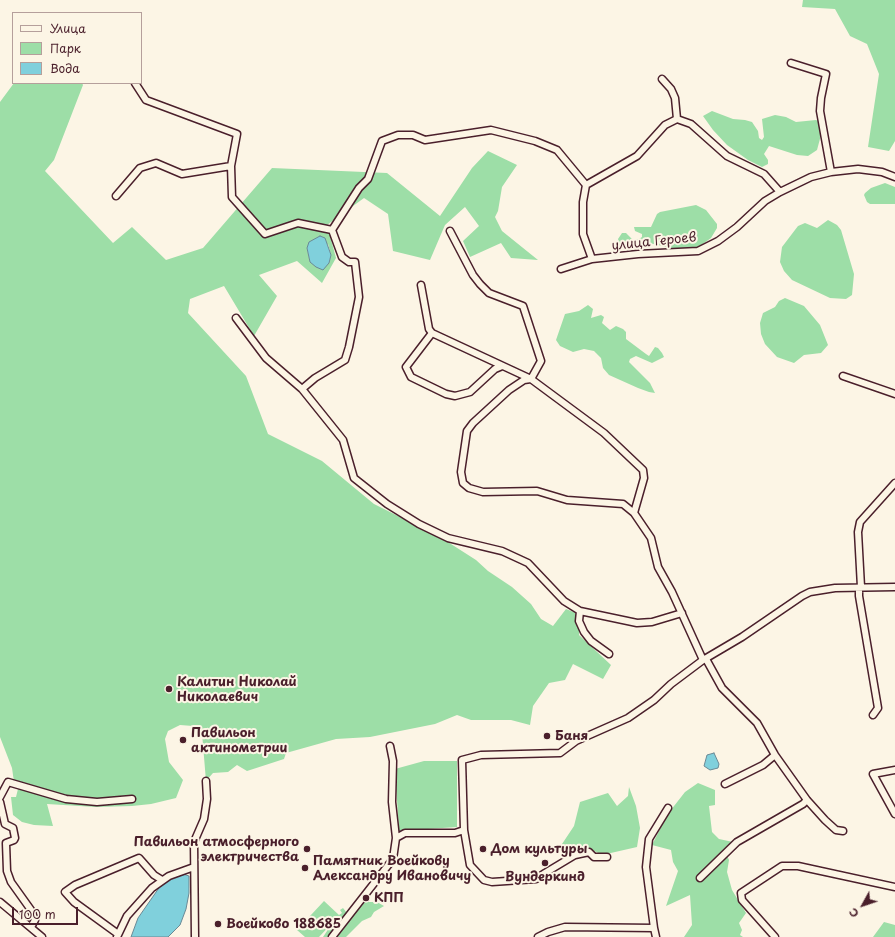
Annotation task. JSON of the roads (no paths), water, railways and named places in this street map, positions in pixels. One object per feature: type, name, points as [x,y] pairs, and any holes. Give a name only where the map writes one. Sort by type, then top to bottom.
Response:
[{"type":"street","points":[[792,63],[826,74],[820,111],[832,172]]},
{"type":"street","points":[[662,79],[671,89],[675,98],[677,119]]},
{"type":"street","points":[[136,84],[146,100],[237,134],[231,166],[232,197],[265,234],[298,223],[332,230]]},
{"type":"street","points":[[586,185],[637,156],[665,125],[677,119],[691,124],[727,156],[764,174],[780,192]]},
{"type":"street","points":[[332,230],[359,188],[368,179],[382,141],[398,135],[413,135],[425,140],[491,130],[535,142],[557,150],[586,185],[583,202],[583,234],[592,259]]},
{"type":"street","points":[[116,196],[140,168],[156,163],[182,174],[231,166]]},
{"type":"street","name":"улица Героев","points":[[560,269],[592,259],[638,254],[698,251],[718,241],[737,227],[765,201],[811,177],[858,168],[882,172],[895,177]]},
{"type":"street","points":[[302,389],[315,378],[345,360],[359,297],[355,262],[348,262],[342,257],[332,230]]},
{"type":"street","points":[[450,231],[480,284],[489,293],[522,306],[541,361],[531,379]]},
{"type":"street","points":[[421,285],[429,329],[432,333],[531,379],[604,433],[643,470],[644,478],[634,513]]},
{"type":"street","points":[[236,318],[266,358],[302,389],[343,440],[354,478],[387,504],[419,524],[448,538],[502,551],[528,563],[564,600],[580,611],[637,623],[652,622],[682,613]]},
{"type":"street","points":[[432,333],[406,367],[411,377],[446,394],[455,396],[470,392],[495,369],[502,366]]},
{"type":"street","points":[[843,376],[895,394]]},
{"type":"street","points":[[531,379],[524,380],[514,387],[483,413],[467,431],[461,472],[463,483],[469,488],[483,492],[537,490],[567,500],[623,504],[634,513],[651,538],[658,567],[704,659],[722,688],[757,723],[775,755],[807,800],[836,830],[843,831]]},
{"type":"street","points":[[873,715],[878,708],[859,589],[861,587],[858,539],[860,522],[895,483]]},
{"type":"street","points":[[607,857],[594,857],[590,852],[575,855],[545,872],[536,879],[492,882],[484,880],[470,865],[464,830],[462,760],[481,755],[560,754],[576,741],[628,718],[654,700],[671,684],[704,659],[742,637],[810,592],[835,588],[895,587]]},
{"type":"street","points":[[580,611],[580,621],[584,632],[591,641],[609,654]]},
{"type":"street","points":[[332,937],[393,859],[396,838],[392,802],[393,761],[390,746]]},
{"type":"street","points":[[725,784],[763,765],[775,755]]},
{"type":"street","points":[[895,770],[873,774],[895,814]]},
{"type":"street","points":[[195,937],[194,842],[204,819],[206,781]]},
{"type":"street","points":[[0,797],[8,782],[66,799],[97,802],[132,799]]},
{"type":"street","points":[[700,878],[737,842],[803,804],[807,800]]},
{"type":"street","points":[[0,802],[5,824],[13,828],[15,838],[14,840],[6,843],[7,871],[12,882],[31,910],[35,920],[31,927]]},
{"type":"street","points":[[656,937],[646,867],[649,839],[668,808]]},
{"type":"street","points":[[396,838],[405,833],[455,833],[464,830]]},
{"type":"street","points":[[162,880],[154,875],[139,858],[75,885],[65,892],[74,902],[118,935],[127,916],[137,903],[162,880],[194,867]]},
{"type":"street","points":[[775,937],[742,900],[741,893],[782,866],[798,866],[895,887]]},
{"type":"street","points":[[0,902],[42,937]]},
{"type":"street","points":[[538,937],[548,932],[565,927],[654,928]]},
{"type":"water","points":[[320,236],[325,238],[331,255],[329,263],[323,270],[310,262],[307,248],[309,242]]},
{"type":"water","points":[[714,753],[719,764],[718,768],[710,770],[704,766],[707,755]]},
{"type":"water","points":[[183,874],[189,876],[189,893],[186,909],[180,925],[168,937],[131,937],[138,918],[161,885],[174,876]]},
{"type":"place","name":"Калитин Николай Николаевич","points":[[169,689]]},
{"type":"place","name":"Баня","points":[[547,736]]},
{"type":"place","name":"Павильон актинометрии","points":[[183,740]]},
{"type":"place","name":"Павильон атмосферного электричества","points":[[307,849]]},
{"type":"place","name":"Дом культуры","points":[[483,849]]},
{"type":"place","name":"Вундеркинд","points":[[545,863]]},
{"type":"place","name":"Памятник Воейкову Александру Ивановичу","points":[[305,868]]},
{"type":"place","name":"КПП","points":[[366,898]]},
{"type":"place","name":"Воейково 188685","points":[[218,924]]}]
